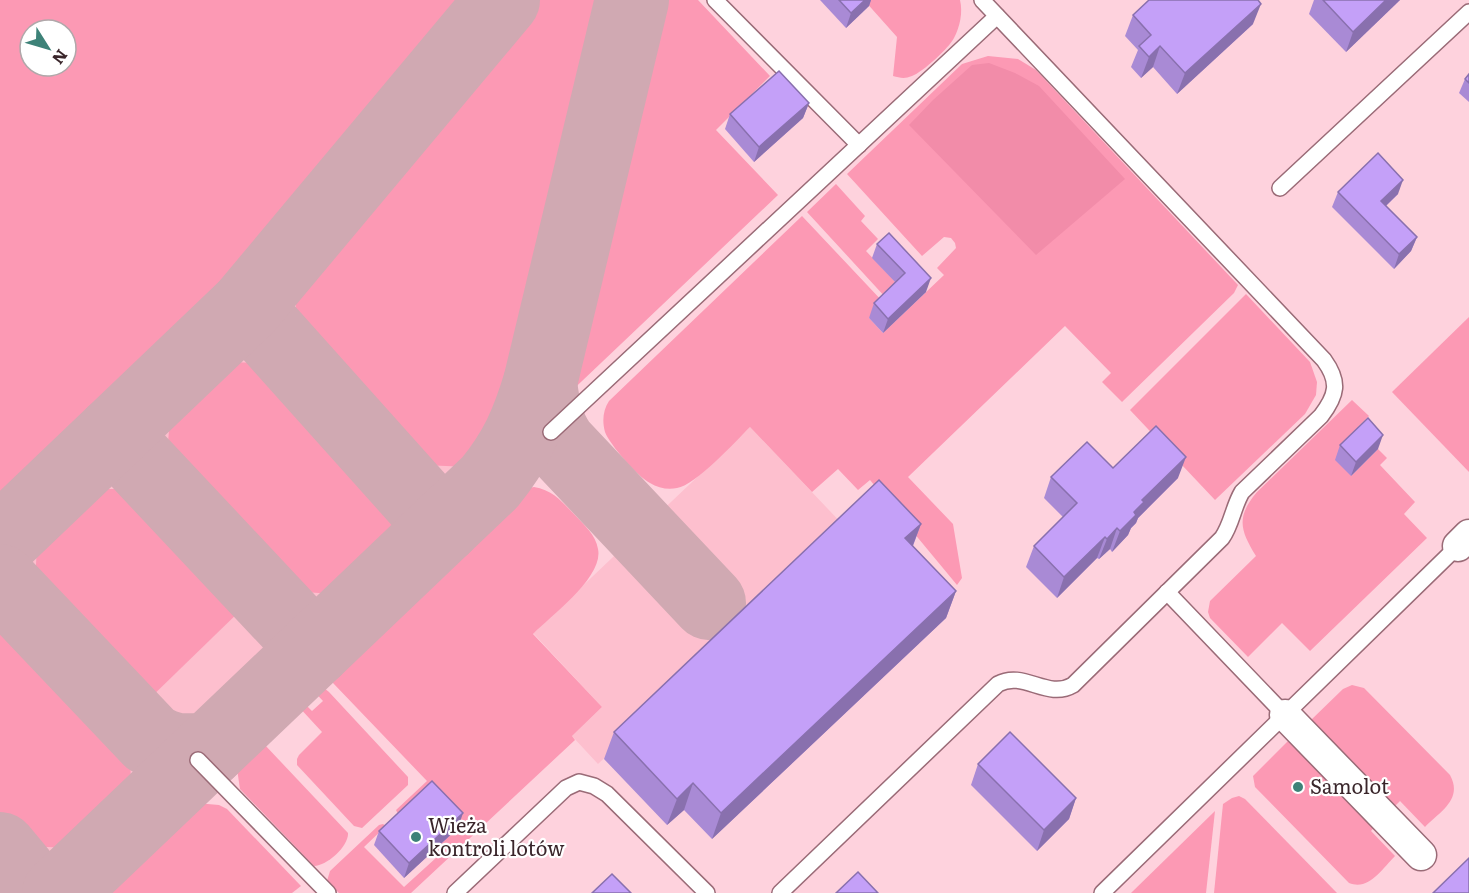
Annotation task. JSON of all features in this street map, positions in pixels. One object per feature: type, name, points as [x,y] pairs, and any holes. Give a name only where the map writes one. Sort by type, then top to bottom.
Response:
[{"type":"street","points":[[1285,715],[1421,855]]},
{"type":"lane","points":[[715,0],[859,145]]},
{"type":"lane","points":[[780,893],[998,684],[1011,679],[1052,689],[1066,689],[1073,685],[1226,533],[1236,501],[1242,492],[1321,416],[1330,405],[1333,396],[1334,376],[1324,360],[982,0]]},
{"type":"lane","points":[[1280,188],[1469,12]]},
{"type":"lane","points":[[551,432],[997,16]]},
{"type":"lane","points":[[1102,893],[1463,541]]},
{"type":"lane","points":[[1167,592],[1285,715]]},
{"type":"lane","points":[[198,760],[328,893]]},
{"type":"lane","points":[[455,893],[566,788],[579,782],[594,786],[607,794],[707,893]]},
{"type":"shaded area","points":[[0,0],[656,0],[560,396],[576,432],[95,893],[0,893]]},
{"type":"shaded area","points":[[0,0],[472,0],[225,292],[0,507]]},
{"type":"shaded area","points":[[530,0],[606,0],[504,414],[483,451],[468,467],[424,465],[297,333],[295,286]]},
{"type":"shaded area","points":[[661,0],[698,0],[770,76],[716,130],[778,195],[562,400],[560,396],[654,7]]},
{"type":"shaded area","points":[[864,0],[960,0],[961,9],[956,34],[941,53],[917,74],[902,78],[893,76],[897,37]]},
{"type":"shaded area","points":[[988,56],[1018,59],[1036,70],[1238,285],[1234,293],[1122,402],[1102,382],[1111,373],[1065,326],[908,477],[953,524],[962,578],[957,585],[870,480],[858,490],[838,469],[812,492],[750,427],[715,462],[685,485],[667,489],[645,480],[618,452],[605,432],[605,408],[609,401],[802,216],[884,303],[869,318],[883,333],[944,275],[937,268],[956,248],[951,238],[944,237],[922,256],[847,174],[962,64]]},
{"type":"shaded area","points":[[989,63],[1039,86],[1125,179],[1036,255],[909,125],[972,65]]},
{"type":"shaded area","points":[[836,184],[865,216],[861,221],[878,239],[866,251],[900,287],[887,299],[807,212]]},
{"type":"shaded area","points":[[1246,294],[1310,362],[1317,382],[1316,395],[1305,414],[1215,500],[1130,410]]},
{"type":"shaded area","points":[[1469,317],[1469,472],[1392,392]]},
{"type":"shaded area","points":[[222,362],[271,363],[394,494],[393,536],[333,594],[290,591],[167,459],[170,414]]},
{"type":"shaded area","points":[[1352,400],[1369,416],[1358,427],[1362,433],[1351,476],[1378,449],[1387,458],[1380,465],[1415,502],[1404,514],[1427,538],[1310,651],[1282,623],[1248,657],[1210,618],[1208,612],[1210,601],[1256,556],[1246,539],[1243,516],[1257,492]]},
{"type":"shaded area","points":[[750,427],[847,529],[598,764],[572,736],[602,707],[533,633]]},
{"type":"shaded area","points":[[534,487],[547,491],[561,501],[589,530],[598,549],[598,560],[593,571],[575,595],[533,634],[602,707],[572,736],[575,740],[411,893],[339,893],[327,881],[330,871],[379,825],[386,826],[364,847],[404,887],[437,857],[433,851],[462,824],[428,787],[398,814],[396,810],[427,781],[333,683],[330,679],[330,667],[514,491]]},
{"type":"shaded area","points":[[92,489],[139,489],[246,605],[144,704],[35,590],[37,541]]},
{"type":"shaded area","points":[[0,617],[5,617],[130,747],[131,787],[68,848],[27,846],[0,818]]},
{"type":"shaded area","points":[[1352,685],[1364,688],[1450,775],[1454,791],[1452,798],[1425,827],[1400,801],[1394,807],[1311,720],[1343,689]]},
{"type":"shaded area","points":[[310,687],[324,688],[329,692],[408,777],[408,785],[362,828],[354,826],[297,765],[299,755],[322,732],[298,706],[299,698],[312,711],[323,701]]},
{"type":"shaded area","points":[[1291,738],[1376,825],[1371,831],[1395,856],[1369,881],[1356,885],[1349,883],[1255,787],[1253,776]]},
{"type":"shaded area","points":[[255,740],[264,744],[348,833],[345,844],[325,863],[314,866],[240,789],[237,769],[239,755]]},
{"type":"shaded area","points":[[1239,796],[1245,799],[1337,893],[1214,893],[1223,804]]},
{"type":"shaded area","points":[[196,803],[219,805],[227,809],[301,886],[292,893],[95,893],[185,807]]},
{"type":"shaded area","points":[[1215,811],[1206,893],[1131,893]]},
{"type":"building","points":[[839,0],[865,0],[851,13]]},
{"type":"building","points":[[1149,0],[1258,0],[1261,4],[1185,73],[1160,46],[1149,57],[1139,46],[1151,35],[1133,15]]},
{"type":"building","points":[[1323,0],[1386,0],[1353,32]]},
{"type":"building","points":[[779,71],[809,103],[759,147],[730,114]]},
{"type":"building","points":[[1378,153],[1403,180],[1381,201],[1417,237],[1399,254],[1338,192]]},
{"type":"building","points":[[889,233],[931,278],[888,319],[874,303],[905,273],[877,244]]},
{"type":"building","points":[[1368,418],[1383,435],[1356,462],[1340,445]]},
{"type":"building","points":[[1156,426],[1186,457],[1142,500],[1144,502],[1134,512],[1136,515],[1120,531],[1117,528],[1107,539],[1105,537],[1064,577],[1034,546],[1077,503],[1051,477],[1087,442],[1113,468]]},
{"type":"building","points":[[879,480],[921,524],[905,538],[956,591],[721,813],[693,783],[677,799],[614,732]]},
{"type":"building","points":[[1010,732],[1076,798],[1044,830],[978,764]]},
{"type":"building","name":"Wieża kontroli lotów","points":[[432,781],[463,813],[409,863],[379,831]]},
{"type":"building","points":[[1469,858],[1469,893],[1433,893]]},
{"type":"building","points":[[858,872],[878,893],[836,893]]},
{"type":"building","points":[[612,874],[631,893],[592,893]]},
{"type":"taxiway","points":[[0,542],[246,307],[503,0]]},
{"type":"taxiway","points":[[59,893],[490,482],[507,459],[526,423],[540,383],[632,0]]},
{"type":"taxiway","points":[[246,307],[443,527]]},
{"type":"taxiway","points":[[540,383],[546,415],[551,430],[560,445],[709,603]]},
{"type":"taxiway","points":[[113,434],[315,649]]},
{"type":"taxiway","points":[[0,581],[150,739],[166,747],[179,750],[210,749]]},
{"type":"taxiway","points":[[0,849],[20,873],[25,893]]},
{"type":"place","name":"Samolot","points":[[1298,787]]},
{"type":"place","name":"Wieża kontroli lotów","points":[[416,837]]}]
